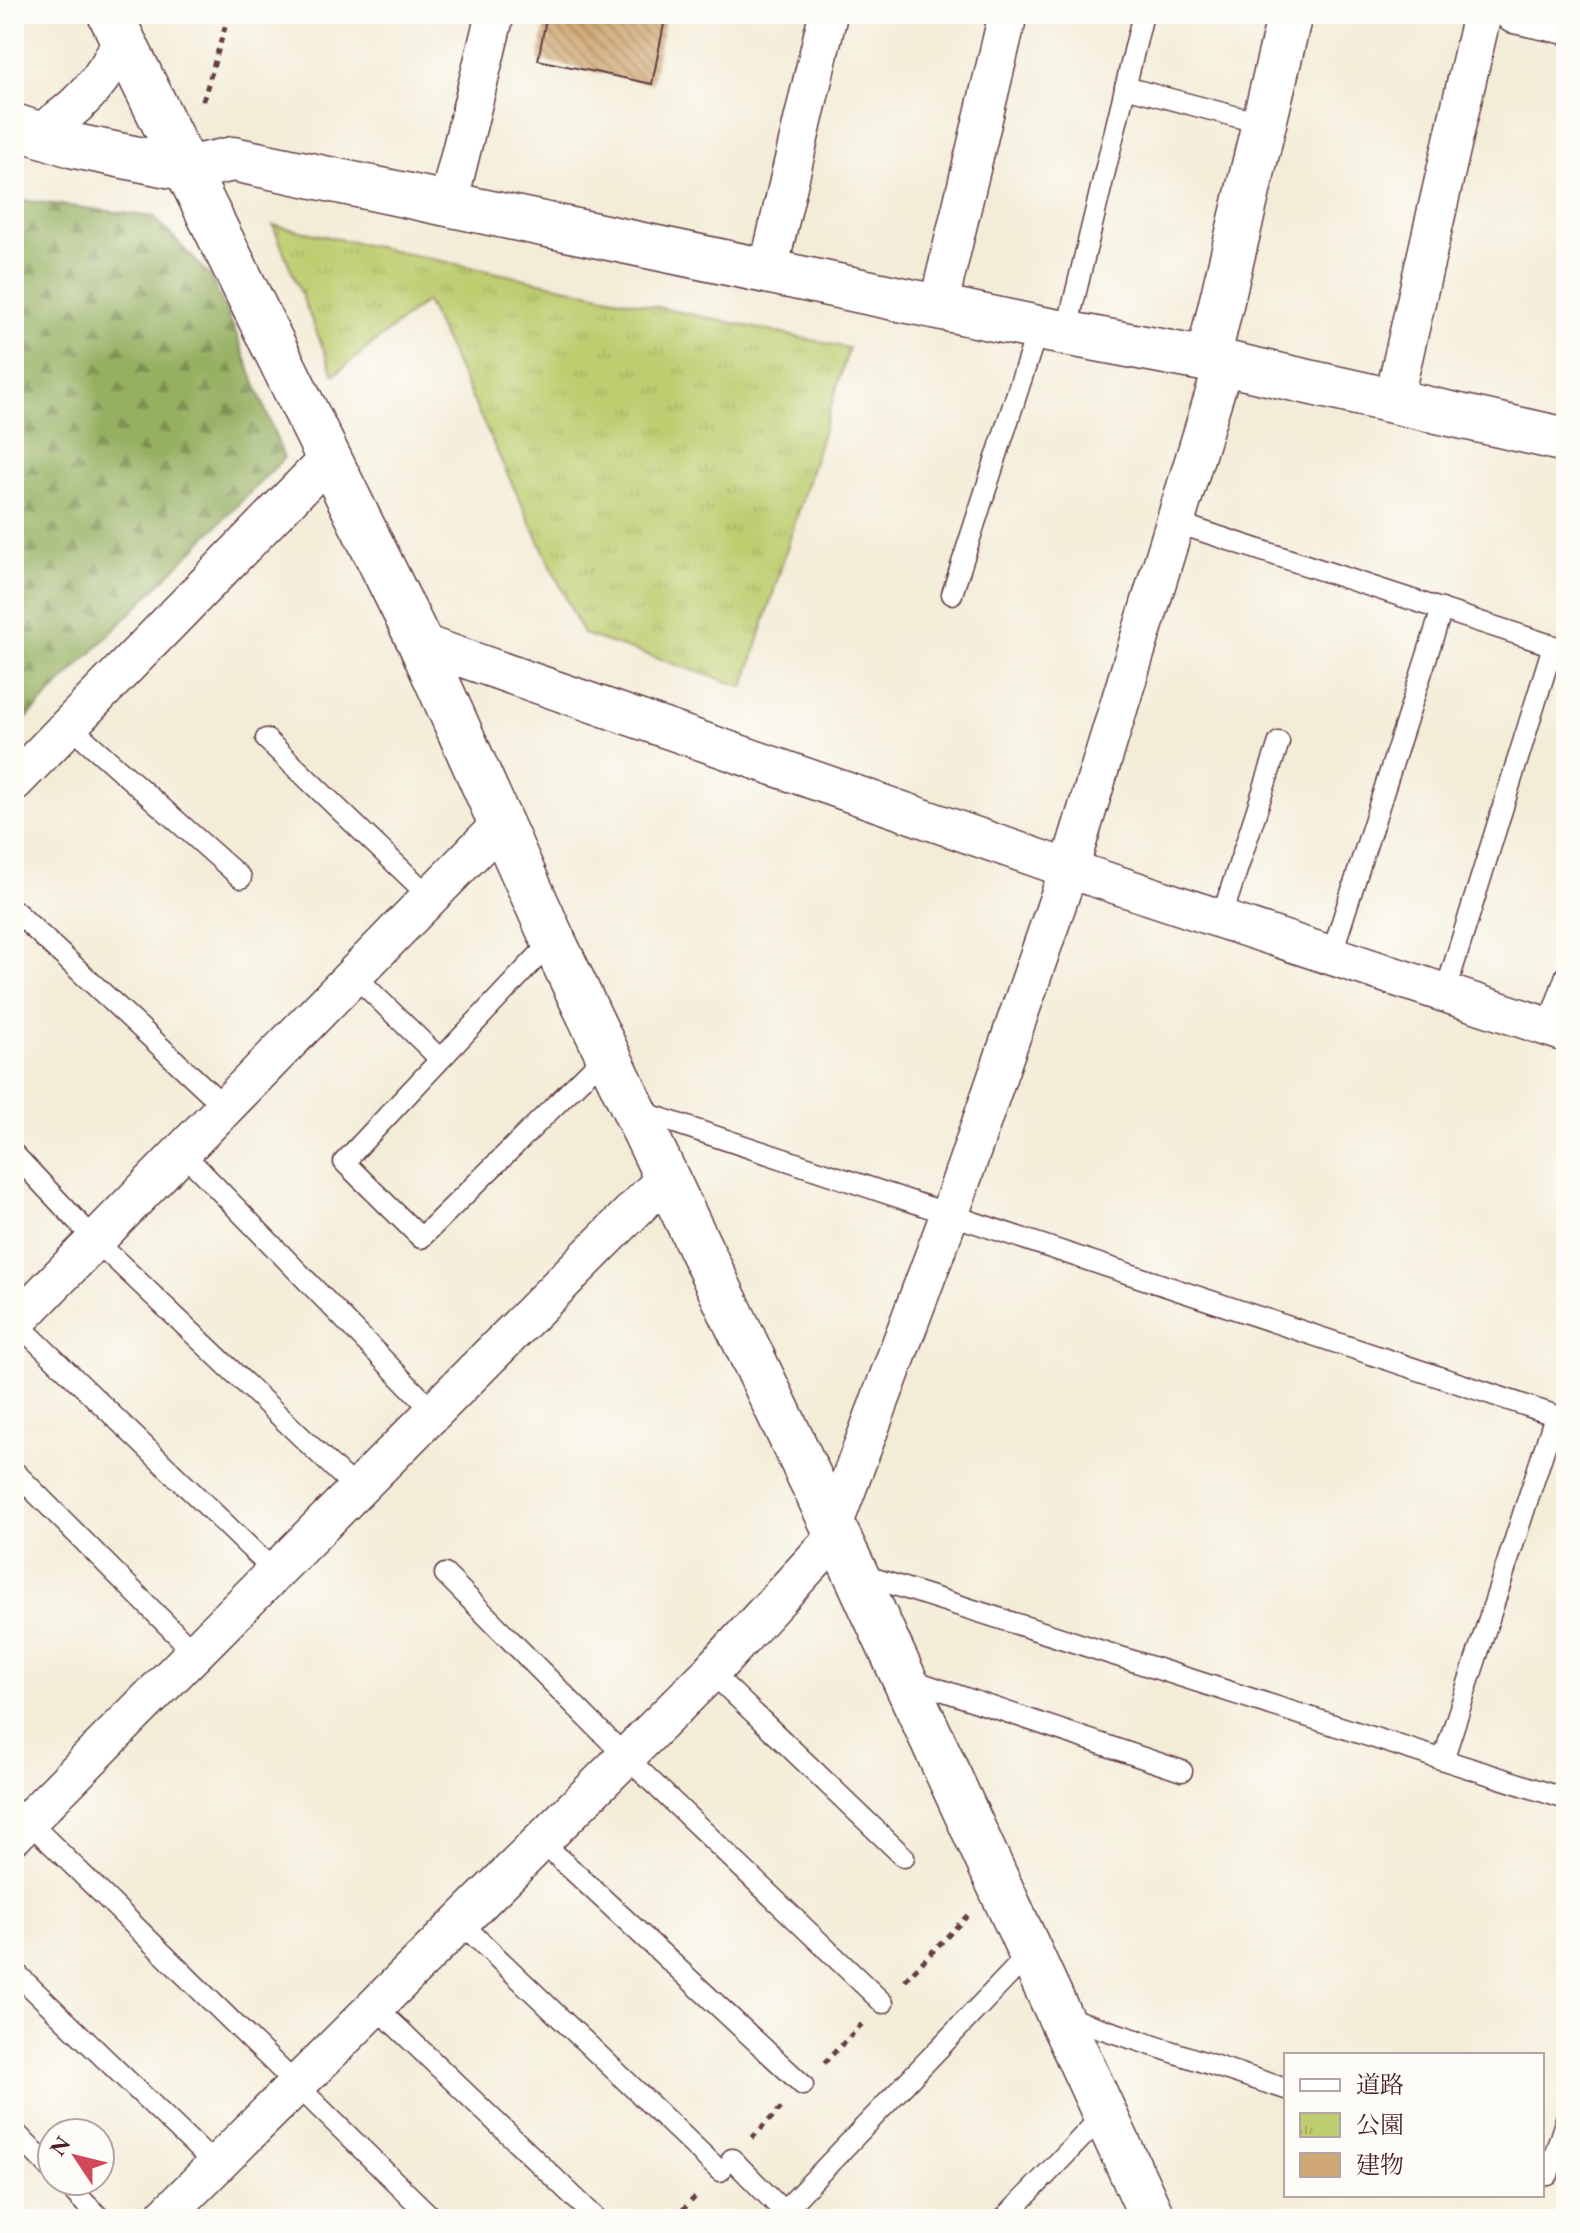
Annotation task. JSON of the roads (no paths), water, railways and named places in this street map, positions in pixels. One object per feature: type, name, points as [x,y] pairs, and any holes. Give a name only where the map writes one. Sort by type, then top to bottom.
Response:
[{"type":"street","points":[[448,204],[495,14]]},
{"type":"street","points":[[768,271],[828,14]]},
{"type":"street","points":[[938,307],[1008,14]]},
{"type":"street","points":[[162,2219],[841,1544],[949,1216],[1069,869],[1174,522],[1216,361],[1264,124],[1290,14]]},
{"type":"street","points":[[1393,402],[1482,14]]},
{"type":"street","points":[[1514,14],[1566,25]]},
{"type":"street","points":[[25,130],[56,123],[101,79],[114,60],[116,26]]},
{"type":"street","points":[[116,26],[420,643],[553,940],[841,1544],[1153,2219]]},
{"type":"street","points":[[25,130],[187,169],[233,159],[938,307],[1216,361],[1566,440]]},
{"type":"street","points":[[14,782],[330,457]]},
{"type":"street","points":[[420,643],[1069,869],[1557,1030]]},
{"type":"street","points":[[15,1322],[501,824]]},
{"type":"street","points":[[21,1828],[666,1178]]},
{"type":"lane","points":[[952,594],[1052,330],[1125,87],[1143,14]]},
{"type":"lane","points":[[1125,87],[1264,124]]},
{"type":"lane","points":[[1174,522],[1559,648],[1445,993]]},
{"type":"lane","points":[[1331,956],[1442,609]]},
{"type":"lane","points":[[69,725],[241,878]]},
{"type":"lane","points":[[266,739],[430,897]]},
{"type":"lane","points":[[1221,919],[1279,742]]},
{"type":"lane","points":[[14,910],[225,1107]]},
{"type":"lane","points":[[553,940],[344,1162],[421,1238],[609,1052]]},
{"type":"lane","points":[[354,975],[439,1058]]},
{"type":"lane","points":[[1557,1030],[1566,975]]},
{"type":"lane","points":[[635,1110],[1561,1418],[1444,1757]]},
{"type":"lane","points":[[182,1152],[434,1412]]},
{"type":"lane","points":[[14,1154],[95,1240],[357,1490]]},
{"type":"lane","points":[[15,1322],[275,1572]]},
{"type":"lane","points":[[14,1471],[195,1653]]},
{"type":"lane","points":[[841,1544],[1566,1799]]},
{"type":"lane","points":[[445,1574],[626,1757],[883,2003]]},
{"type":"lane","points":[[711,1672],[904,1857]]},
{"type":"lane","points":[[903,1677],[1182,1771]]},
{"type":"lane","points":[[21,1828],[433,2219]]},
{"type":"lane","points":[[541,1841],[803,2085]]},
{"type":"lane","points":[[460,1922],[726,2165],[788,2215],[1030,1953]]},
{"type":"lane","points":[[14,1971],[216,2166]]},
{"type":"lane","points":[[375,2006],[597,2219]]},
{"type":"lane","points":[[1060,2015],[1284,2088]]},
{"type":"lane","points":[[1004,2219],[1105,2113]]},
{"type":"lane","points":[[1552,2176],[1566,2119]]},
{"type":"lane","points":[[14,2131],[36,2154]]},
{"type":"lane","points":[[79,2197],[101,2219]]}]
